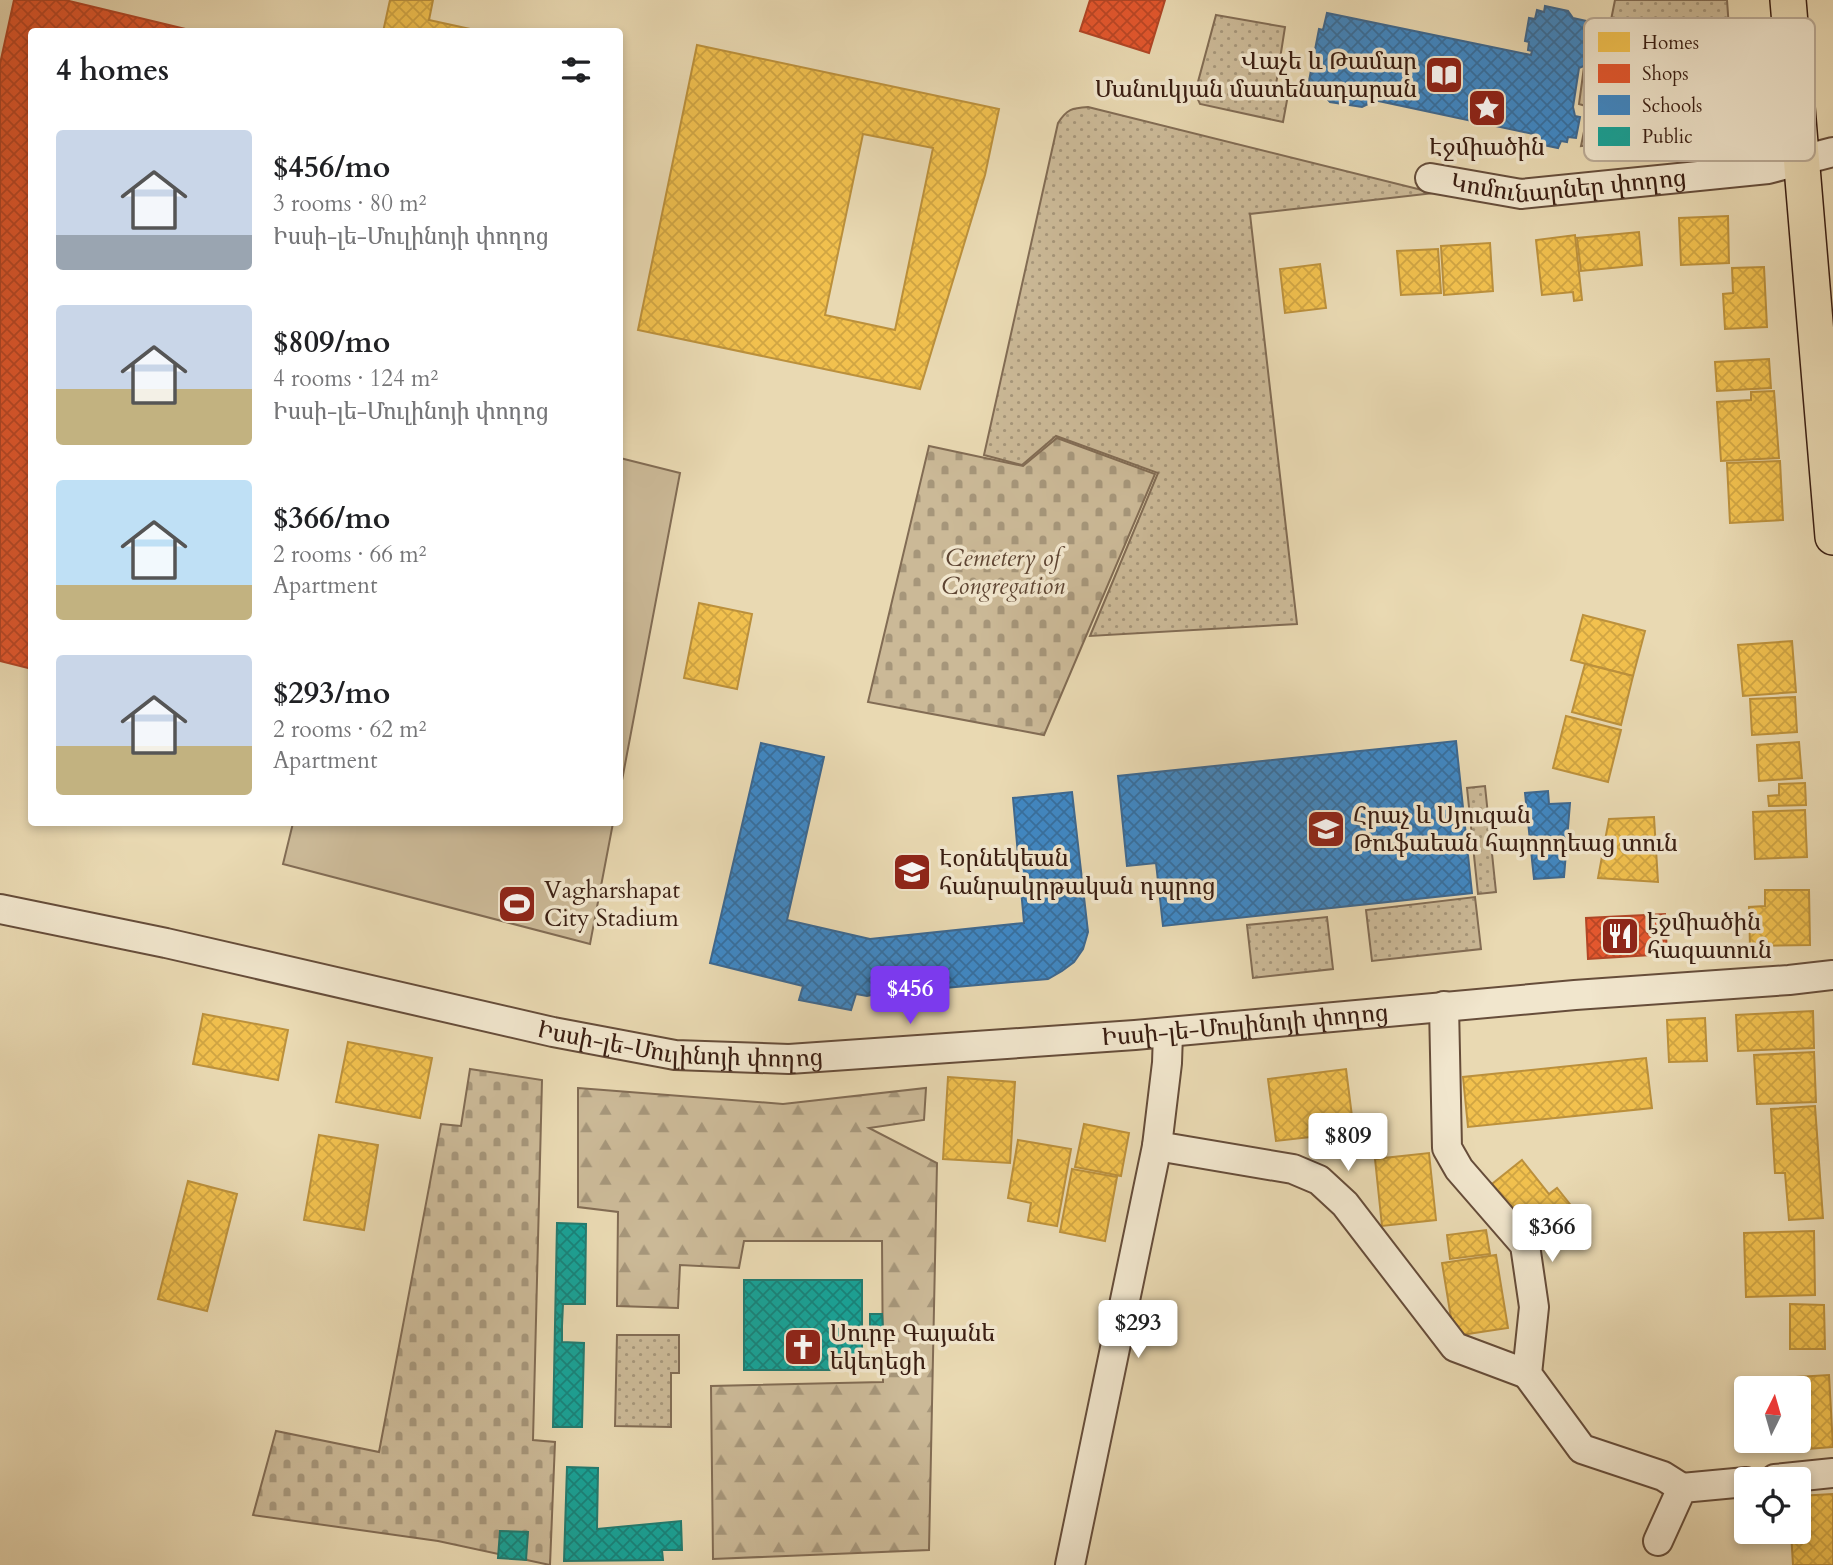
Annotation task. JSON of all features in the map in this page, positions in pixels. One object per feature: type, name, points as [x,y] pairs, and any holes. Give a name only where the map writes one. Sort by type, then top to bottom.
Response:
[{"type":"main road","points":[[1788,0],[1791,18]]},
{"type":"main road","points":[[1817,156],[1833,537]]},
{"type":"street","name":"Կոմունարներ փողոց","points":[[1430,178],[1521,194],[1768,169],[1798,161]]},
{"type":"street","name":"Իսսի-լե-Մուլինոյի փողոց","points":[[0,909],[180,946],[553,1032],[675,1055],[789,1059],[1168,1033],[1444,1006],[1833,975]]},
{"type":"street","points":[[1444,1006],[1447,1148],[1459,1169],[1525,1245],[1534,1307],[1527,1374]]},
{"type":"street","points":[[1070,1565],[1157,1146],[1168,1033]]},
{"type":"street","points":[[1157,1146],[1293,1169],[1319,1180],[1345,1204],[1455,1347],[1527,1374],[1582,1450],[1663,1476],[1682,1488],[1734,1483]]},
{"type":"street","points":[[1811,1475],[1833,1473]]},
{"type":"street","points":[[1658,1541],[1682,1488]]},
{"type":"green space","points":[[1615,0],[1727,0],[1728,18],[1611,18]]},
{"type":"green space","points":[[1216,15],[1285,27],[1275,91],[1288,95],[1283,122],[1200,104],[1195,93]]},
{"type":"green space","points":[[1584,67],[1584,106],[1579,104]]},
{"type":"green space","points":[[1088,107],[1434,193],[1250,214],[1297,624],[1090,636],[1158,473],[1056,436],[1022,465],[984,455],[1058,123],[1070,110]]},
{"type":"green space","name":"Cemetery of Congregation","points":[[1057,438],[1155,474],[1044,735],[868,702],[929,446],[1023,466]]},
{"type":"green space","points":[[623,459],[680,473],[623,775]]},
{"type":"green space","points":[[1485,786],[1496,892],[1478,894],[1467,788]]},
{"type":"green space","name":"Vagharshapat City Stadium","points":[[292,826],[612,826],[590,944],[283,864]]},
{"type":"green space","points":[[1475,897],[1481,949],[1372,961],[1366,910]]},
{"type":"green space","points":[[1327,917],[1333,969],[1253,978],[1247,925]]},
{"type":"green space","points":[[470,1069],[542,1080],[533,1440],[555,1442],[550,1565],[438,1541],[253,1515],[276,1431],[379,1452],[441,1124],[461,1126]]},
{"type":"green space","points":[[578,1088],[783,1104],[926,1088],[924,1120],[869,1128],[937,1163],[929,1550],[713,1559],[711,1386],[883,1382],[882,1241],[744,1241],[739,1268],[680,1265],[678,1308],[617,1306],[618,1212],[578,1207]]},
{"type":"green space","points":[[617,1335],[679,1335],[679,1373],[671,1373],[671,1427],[615,1426]]},
{"type":"building: Homes","points":[[390,0],[433,0],[429,20],[466,28],[384,28]]},
{"type":"building: Homes","points":[[697,45],[999,109],[985,175],[920,389],[638,330]],"holes":[[[863,134],[933,148],[895,330],[825,315]]]},
{"type":"building: Homes","points":[[1728,216],[1729,263],[1681,265],[1679,218]]},
{"type":"building: Homes","points":[[1639,232],[1642,265],[1581,271],[1577,238]]},
{"type":"building: Homes","points":[[1575,235],[1582,300],[1574,301],[1573,292],[1542,295],[1536,240]]},
{"type":"building: Homes","points":[[1490,243],[1493,291],[1444,295],[1441,246]]},
{"type":"building: Homes","points":[[1438,249],[1441,293],[1401,295],[1397,251]]},
{"type":"building: Homes","points":[[1320,264],[1326,308],[1285,313],[1280,269]]},
{"type":"building: Homes","points":[[1764,267],[1767,327],[1725,329],[1723,294],[1733,293],[1732,268]]},
{"type":"building: Homes","points":[[1769,359],[1771,388],[1717,391],[1715,362]]},
{"type":"building: Homes","points":[[1774,391],[1779,458],[1721,461],[1717,402],[1751,400],[1751,392]]},
{"type":"building: Homes","points":[[1780,461],[1783,520],[1730,523],[1727,463]]},
{"type":"building: Homes","points":[[699,603],[752,614],[737,689],[684,678]]},
{"type":"building: Homes","points":[[1583,615],[1645,631],[1633,676],[1571,660]]},
{"type":"building: Homes","points":[[1792,641],[1796,692],[1743,696],[1738,645]]},
{"type":"building: Homes","points":[[1585,664],[1633,676],[1621,725],[1572,712]]},
{"type":"building: Homes","points":[[1795,697],[1797,732],[1752,735],[1750,699]]},
{"type":"building: Homes","points":[[1566,716],[1621,730],[1608,782],[1553,768]]},
{"type":"building: Homes","points":[[1799,742],[1802,778],[1759,781],[1757,745]]},
{"type":"building: Homes","points":[[1805,783],[1806,805],[1769,806],[1768,796],[1779,795],[1779,784]]},
{"type":"building: Homes","points":[[1805,810],[1807,857],[1755,859],[1753,812]]},
{"type":"building: Homes","points":[[1654,817],[1658,882],[1598,878],[1609,819]]},
{"type":"building: Homes","points":[[1765,890],[1809,890],[1810,945],[1750,946],[1749,907],[1765,906]]},
{"type":"building: Homes","points":[[1813,1011],[1814,1048],[1738,1051],[1736,1015]]},
{"type":"building: Homes","points":[[203,1014],[288,1030],[278,1080],[193,1064]]},
{"type":"building: Homes","points":[[1705,1018],[1707,1061],[1669,1062],[1667,1020]]},
{"type":"building: Homes","points":[[348,1042],[432,1058],[420,1118],[336,1102]]},
{"type":"building: Homes","points":[[1814,1052],[1816,1102],[1757,1104],[1754,1055]]},
{"type":"building: Homes","points":[[1646,1058],[1652,1108],[1468,1127],[1463,1077]]},
{"type":"building: Homes","points":[[1346,1069],[1354,1132],[1276,1141],[1268,1079]]},
{"type":"building: Homes","points":[[948,1077],[1015,1082],[1010,1163],[943,1159]]},
{"type":"building: Homes","points":[[1815,1106],[1823,1218],[1789,1220],[1785,1173],[1775,1173],[1771,1109]]},
{"type":"building: Homes","points":[[1084,1124],[1129,1133],[1121,1176],[1075,1167]]},
{"type":"building: Homes","points":[[319,1135],[378,1145],[364,1230],[304,1220]]},
{"type":"building: Homes","points":[[1018,1140],[1071,1149],[1057,1226],[1028,1221],[1031,1203],[1008,1198]]},
{"type":"building: Homes","points":[[1429,1153],[1436,1220],[1382,1226],[1375,1159]]},
{"type":"building: Homes","points":[[1522,1160],[1549,1194],[1557,1188],[1577,1213],[1539,1244],[1492,1184]]},
{"type":"building: Homes","points":[[1072,1169],[1117,1177],[1105,1241],[1060,1232]]},
{"type":"building: Homes","points":[[188,1181],[237,1194],[207,1311],[158,1299]]},
{"type":"building: Homes","points":[[1486,1230],[1490,1254],[1450,1259],[1447,1235]]},
{"type":"building: Homes","points":[[1814,1231],[1815,1295],[1746,1297],[1744,1233]]},
{"type":"building: Homes","points":[[1496,1255],[1508,1328],[1454,1336],[1442,1263]]},
{"type":"building: Homes","points":[[1790,1304],[1824,1305],[1825,1349],[1790,1349]]},
{"type":"building: Homes","points":[[1829,1375],[1833,1447],[1811,1449],[1811,1376]]},
{"type":"building: Homes","points":[[1833,1494],[1833,1565],[1793,1565],[1792,1544],[1811,1544],[1811,1495]]},
{"type":"building: Shops","points":[[14,0],[65,0],[181,28],[28,28],[28,668],[0,661],[0,64]]},
{"type":"building: Shops","points":[[1090,0],[1165,0],[1149,53],[1080,31]]},
{"type":"building: Shops","points":[[1665,914],[1667,954],[1588,959],[1586,918]]},
{"type":"building: Schools","name":"Վաչե և Թամար Մանուկյան մատենադարան","points":[[1545,6],[1568,11],[1573,18],[1584,20],[1584,66],[1579,68],[1573,107],[1575,116],[1580,117],[1576,138],[1568,137],[1567,142],[1561,141],[1558,148],[1539,144],[1538,135],[1369,99],[1368,104],[1362,107],[1330,102],[1323,89],[1313,88],[1309,81],[1319,29],[1323,30],[1327,13],[1531,55],[1532,51],[1528,50],[1529,42],[1525,41],[1529,18],[1535,19],[1537,10],[1544,12]]},
{"type":"building: Schools","points":[[1456,741],[1472,893],[1163,926],[1156,863],[1127,866],[1118,776]]},
{"type":"building: Schools","points":[[761,743],[824,757],[787,920],[870,939],[1024,923],[1013,798],[1072,792],[1088,932],[1083,949],[1074,962],[1048,979],[867,996],[856,994],[851,1010],[799,1000],[803,986],[710,963]]},
{"type":"building: Schools","points":[[1548,791],[1549,804],[1570,803],[1564,877],[1534,879],[1525,793]]},
{"type":"building: Public","points":[[557,1223],[586,1224],[585,1304],[563,1304],[562,1326],[562,1342],[584,1343],[582,1427],[553,1427]]},
{"type":"building: Public","name":"Սուրբ Գայանե եկեղեցի","points":[[744,1280],[862,1280],[862,1370],[744,1370]]},
{"type":"building: Public","points":[[870,1314],[882,1314],[883,1329],[870,1330]]},
{"type":"building: Public","points":[[567,1467],[598,1468],[597,1529],[681,1521],[682,1550],[662,1550],[663,1560],[564,1561]]},
{"type":"building: Public","points":[[500,1531],[528,1532],[526,1560],[498,1558]]},
{"type":"place","name":"Վաչե և Թամար Մանուկյան մատենադարան","points":[[1444,75]]},
{"type":"place","name":"Էջմիածին","points":[[1487,108]]},
{"type":"place","name":"Հրաչ և Սյուզան Թուֆաեան հայորդեաց տուն","points":[[1326,829]]},
{"type":"place","name":"Էօրնեկեան հանրակրթական դպրոց","points":[[912,872]]},
{"type":"place","name":"Vagharshapat City Stadium","points":[[517,904]]},
{"type":"place","name":"էջմիածին հազատուն","points":[[1620,936]]},
{"type":"place","name":"Սուրբ Գայանե եկեղեցի","points":[[803,1347]]}]
